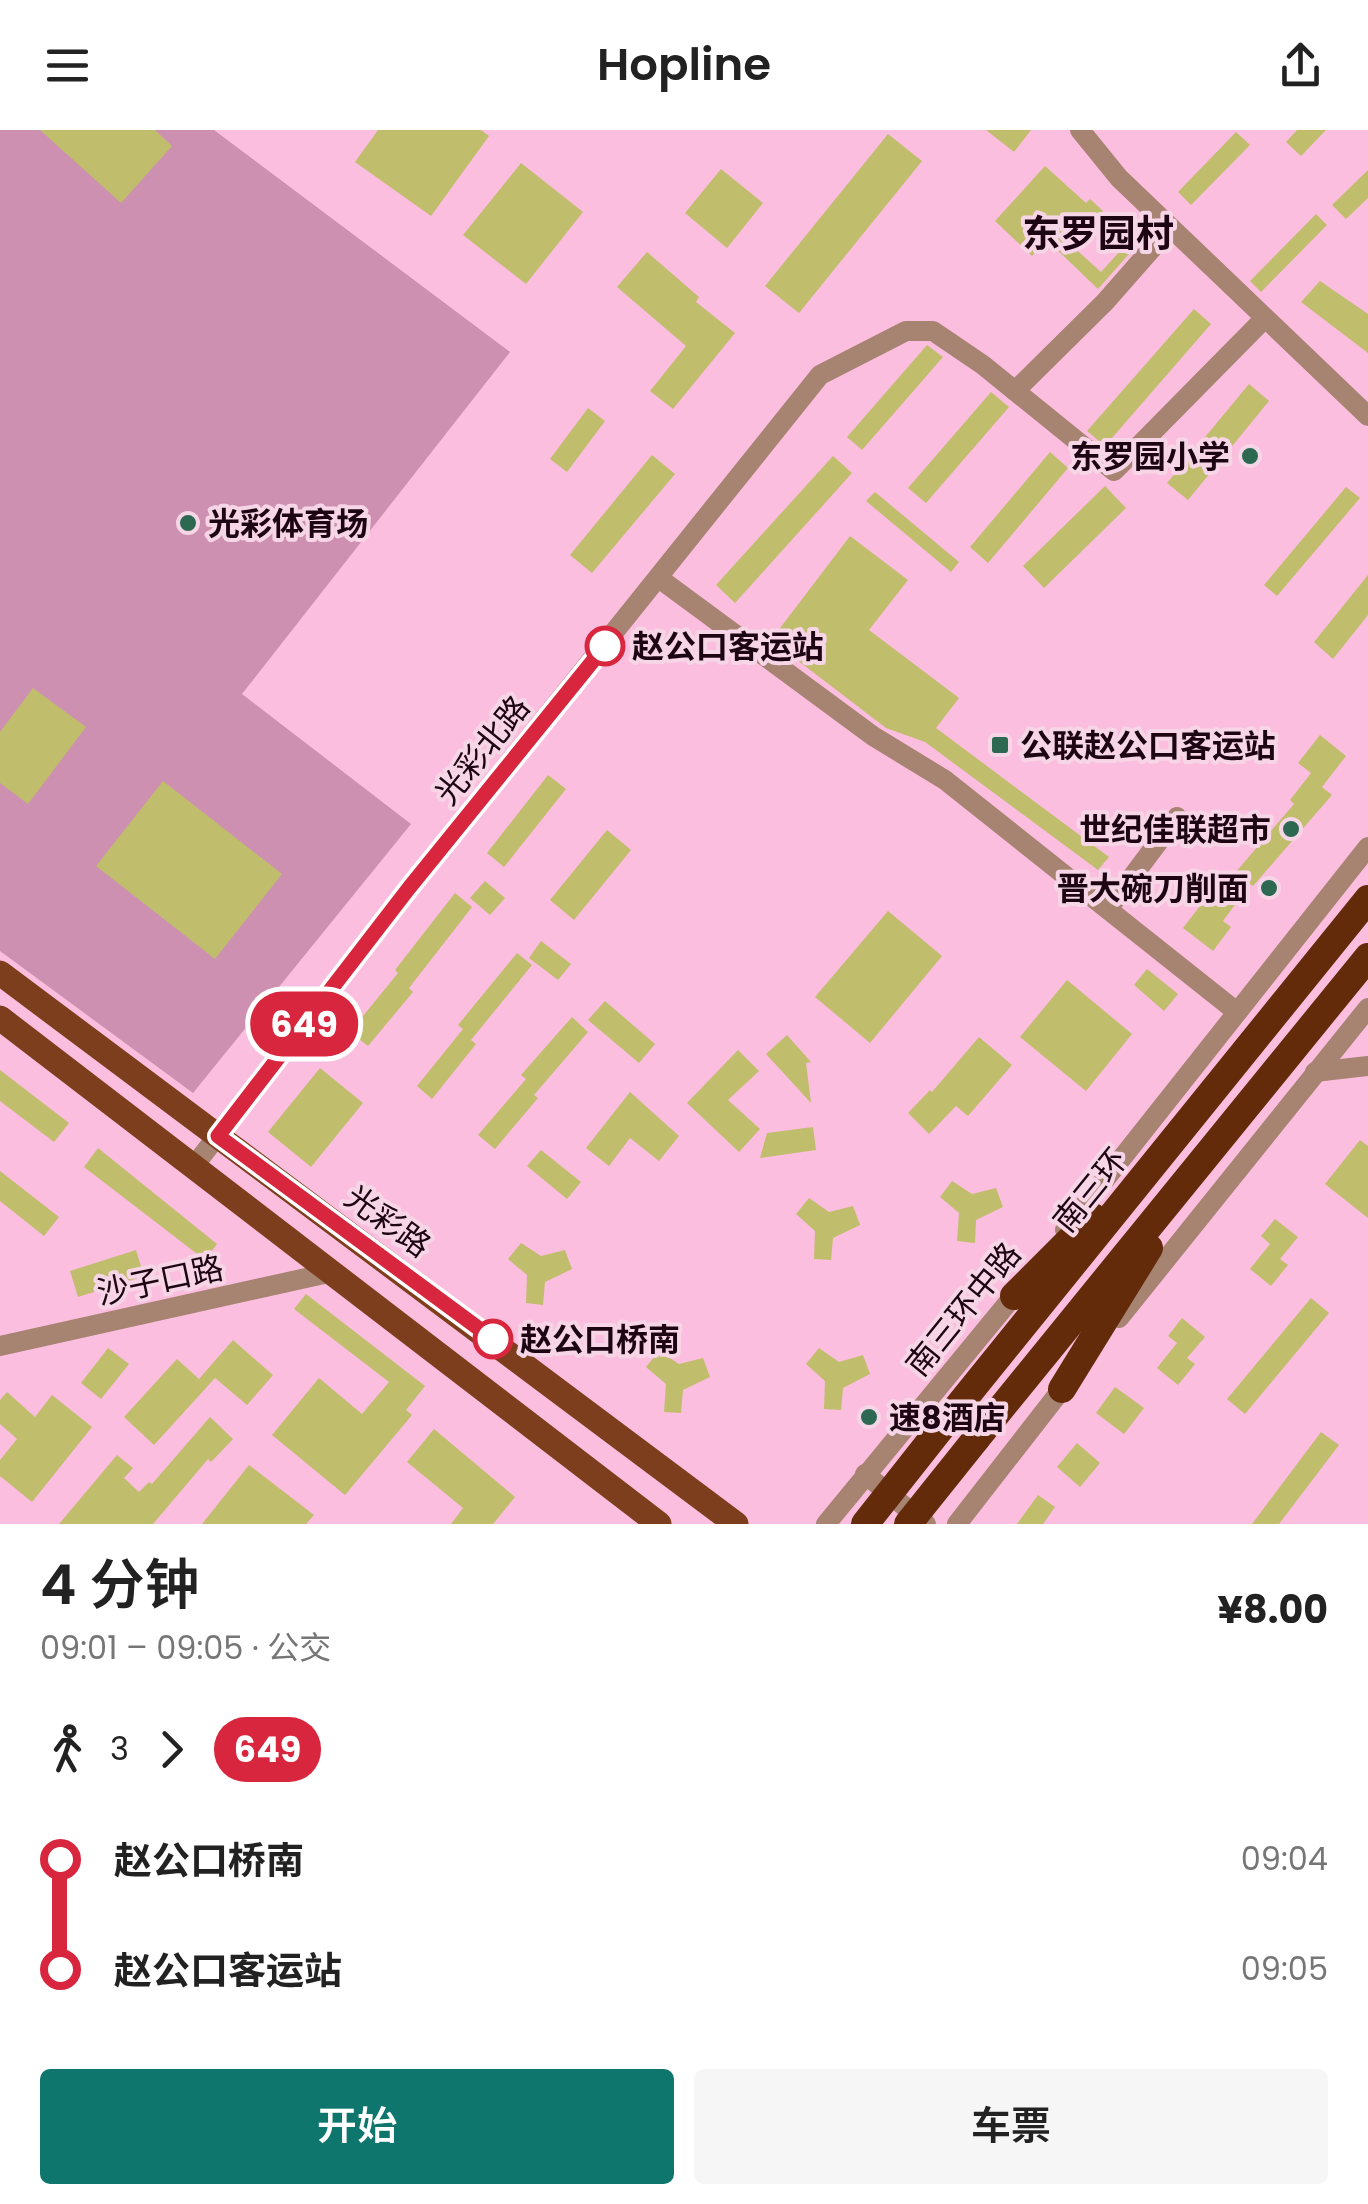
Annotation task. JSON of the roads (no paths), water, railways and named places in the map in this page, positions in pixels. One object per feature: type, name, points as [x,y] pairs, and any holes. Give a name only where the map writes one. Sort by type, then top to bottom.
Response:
[{"type":"highway","name":"南三环","points":[[865,1524],[1368,899]]},
{"type":"highway","name":"南三环","points":[[908,1524],[1368,957]]},
{"type":"highway","points":[[1014,1296],[1201,1110]]},
{"type":"highway","points":[[1062,1389],[1210,1149]]},
{"type":"main road","name":"光彩路","points":[[0,973],[736,1524]]},
{"type":"main road","points":[[0,1018],[659,1524]]},
{"type":"street","points":[[1080,130],[1118,178],[1368,416]]},
{"type":"street","points":[[1170,228],[1105,302],[1015,391],[1114,471],[1264,319]]},
{"type":"street","name":"光彩北路","points":[[194,1166],[409,888],[820,375],[906,331],[933,331],[1015,391]]},
{"type":"street","points":[[660,579],[873,736],[945,780],[1236,1012]]},
{"type":"street","points":[[1108,909],[1177,818]]},
{"type":"street","name":"南三环中路","points":[[826,1524],[1014,1296],[1368,847]]},
{"type":"street","points":[[957,1524],[1368,1008]]},
{"type":"street","points":[[1315,1072],[1368,1066]]},
{"type":"street","name":"沙子口路","points":[[0,1346],[334,1272]]},
{"type":"street","points":[[865,1474],[926,1524]]},
{"type":"place","name":"东罗园小学","points":[[1250,456]]},
{"type":"place","name":"光彩体育场","points":[[188,523]]},
{"type":"place","name":"赵公口客运站","points":[[605,646]]},
{"type":"place","name":"公联赵公口客运站","points":[[1000,745]]},
{"type":"place","name":"世纪佳联超市","points":[[1291,829]]},
{"type":"place","name":"晋大碗刀削面","points":[[1269,888]]},
{"type":"place","name":"赵公口桥南","points":[[493,1339]]},
{"type":"place","name":"速8酒店","points":[[869,1417]]},
{"type":"district","name":"东罗园村","points":[[1098,233]]}]
